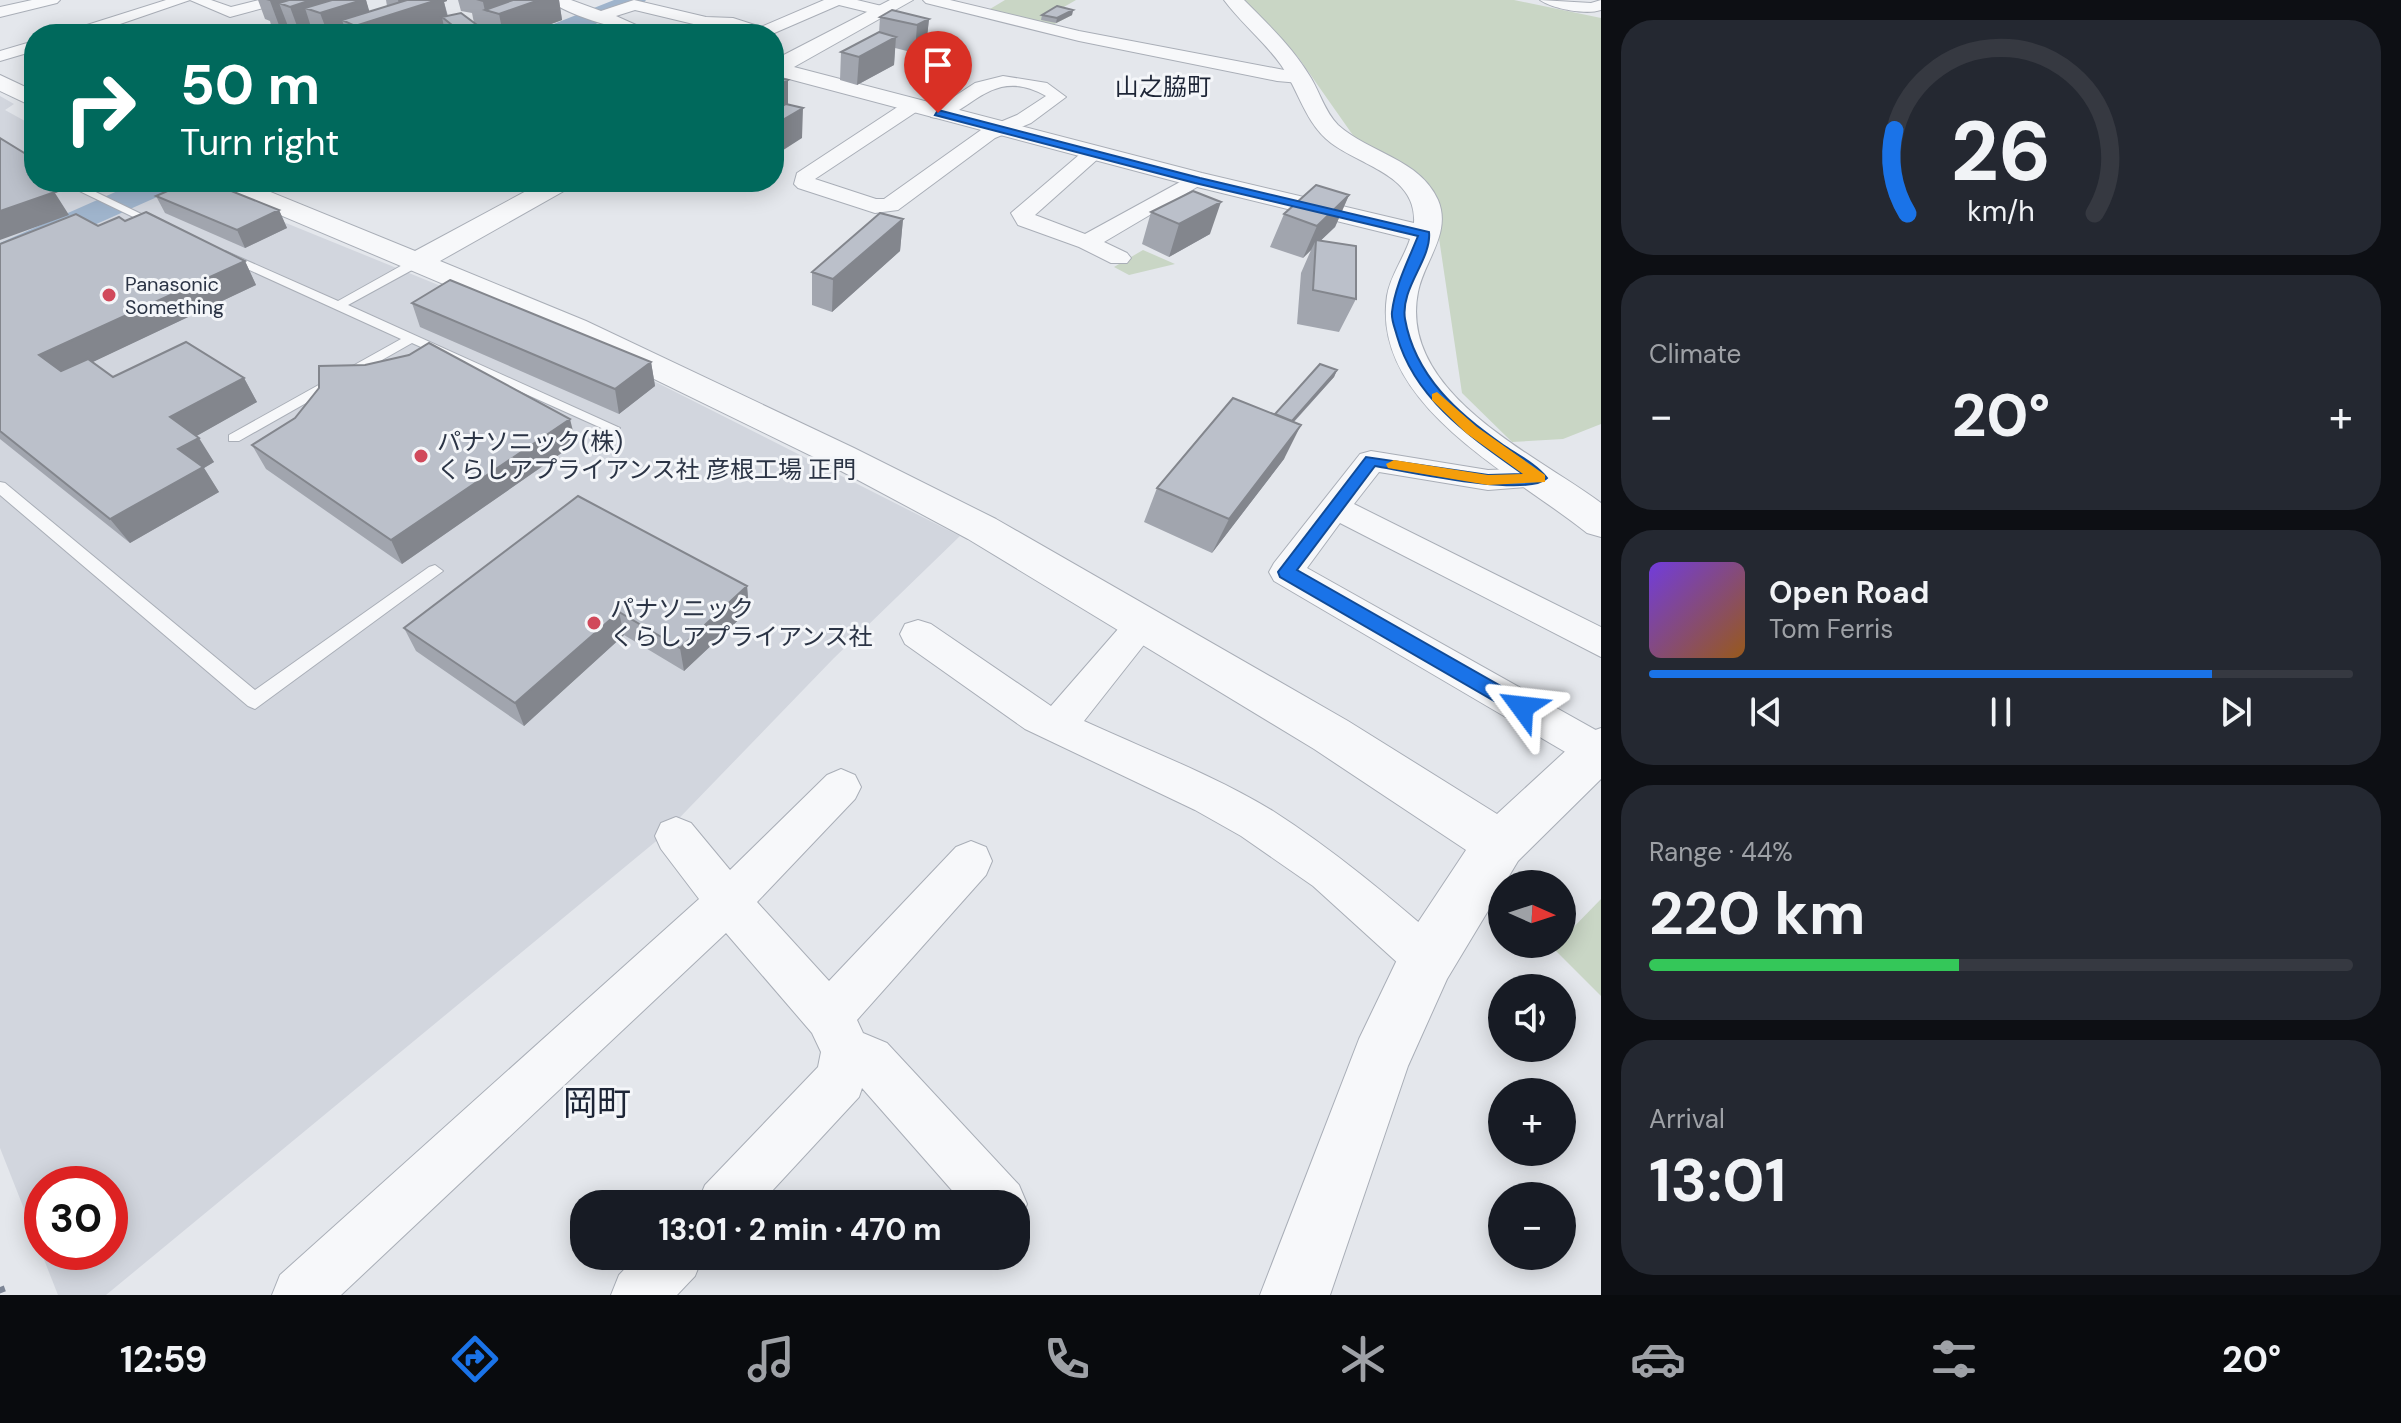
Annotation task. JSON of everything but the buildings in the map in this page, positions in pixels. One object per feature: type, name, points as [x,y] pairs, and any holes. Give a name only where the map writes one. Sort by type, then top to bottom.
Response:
[{"type":"street","points":[[0,12],[52,0]]},
{"type":"street","points":[[106,24],[182,0]]},
{"type":"street","points":[[197,0],[230,12],[277,0]]},
{"type":"street","points":[[557,0],[619,24]]},
{"type":"street","points":[[781,24],[838,0],[884,11]]},
{"type":"street","points":[[784,63],[904,0]]},
{"type":"street","points":[[931,0],[1079,36],[1300,78]]},
{"type":"street","points":[[1233,0],[1269,37],[1300,78],[1327,127],[1350,146],[1398,172],[1423,196],[1428,210],[1425,234],[1403,290],[1398,316],[1409,355],[1427,386],[1471,430],[1601,523]]},
{"type":"street","points":[[1548,0],[1592,8],[1599,2]]},
{"type":"street","points":[[595,16],[634,5],[706,22],[736,24]]},
{"type":"street","points":[[0,56],[24,49]]},
{"type":"street","points":[[784,71],[1198,180],[1425,234]]},
{"type":"street","points":[[912,106],[804,177],[805,184],[875,206],[890,205],[988,134],[1024,119],[1057,97],[1050,90],[1010,79],[996,80],[938,113]]},
{"type":"street","points":[[0,82],[24,95]]},
{"type":"street","points":[[1093,153],[1022,213],[1026,220],[1087,242],[1119,258]]},
{"type":"street","points":[[1087,242],[1198,180]]},
{"type":"street","points":[[248,192],[575,328],[841,456],[982,529],[1331,735],[1500,844]]},
{"type":"street","points":[[419,261],[544,192]]},
{"type":"street","points":[[1295,1295],[1380,1060],[1427,959],[1500,844],[1599,749],[1286,572],[1371,461],[1488,480],[1540,478]]},
{"type":"street","points":[[1335,507],[1601,643]]},
{"type":"street","points":[[1063,729],[1067,711],[1144,622]]},
{"type":"street","points":[[918,634],[1039,718],[1256,823],[1328,872],[1427,959]]},
{"type":"street","points":[[300,1295],[728,902],[841,787]]},
{"type":"street","points":[[676,836],[838,1033],[870,1060],[988,1190]]},
{"type":"street","points":[[737,1190],[841,1079],[838,1033],[971,861]]},
{"type":"lane","points":[[86,192],[150,227],[170,230]]},
{"type":"lane","points":[[212,249],[613,428]]},
{"type":"lane","points":[[339,305],[419,261]]},
{"type":"lane","points":[[234,438],[412,338]]},
{"type":"lane","points":[[0,487],[255,701],[435,571]]},
{"type":"shaded area","points":[[0,96],[14,104],[5,110],[24,120],[24,192],[131,192],[0,246]]},
{"type":"shaded area","points":[[162,192],[210,192],[495,308],[624,366],[960,536],[834,658],[660,838],[106,1295],[58,1295],[48,1270],[128,1270],[128,1166],[24,1166],[24,1209],[0,1148],[0,263]]},
{"type":"green space","points":[[1005,0],[1076,0],[1057,11],[1072,15],[1047,28],[985,12]]},
{"type":"green space","points":[[1240,0],[1514,0],[1601,18],[1601,424],[1563,439],[1512,442],[1462,393],[1432,191],[1357,141],[1298,57]]},
{"type":"green space","points":[[1143,250],[1175,264],[1129,275],[1114,267]]},
{"type":"green space","points":[[1601,899],[1601,996],[1563,958],[1576,958],[1576,925]]},
{"type":"waterway","points":[[575,24],[634,0]]},
{"type":"waterway","points":[[0,256],[142,192]]},
{"type":"railway","points":[[0,1287],[3,1295]]},
{"type":"slow traffic","points":[[1394,464],[1488,480],[1540,478],[1471,430],[1437,397]]},
{"type":"place","name":"Panasonic Something","points":[[109,295]]},
{"type":"place","name":"パナソニック(株) くらしアプライアンス社 彦根工場 正門","points":[[421,456]]},
{"type":"place","name":"パナソニック くらしアプライアンス社","points":[[594,623]]},
{"type":"district","name":"山之脇町","points":[[1163,87]]},
{"type":"district","name":"岡町","points":[[597,1103]]},
{"type":"route","points":[[938,113],[1425,234],[1403,290],[1398,316],[1400,334],[1409,355],[1427,386],[1445,406],[1471,430],[1540,478],[1488,480],[1371,461],[1286,572],[1522,707]]}]
